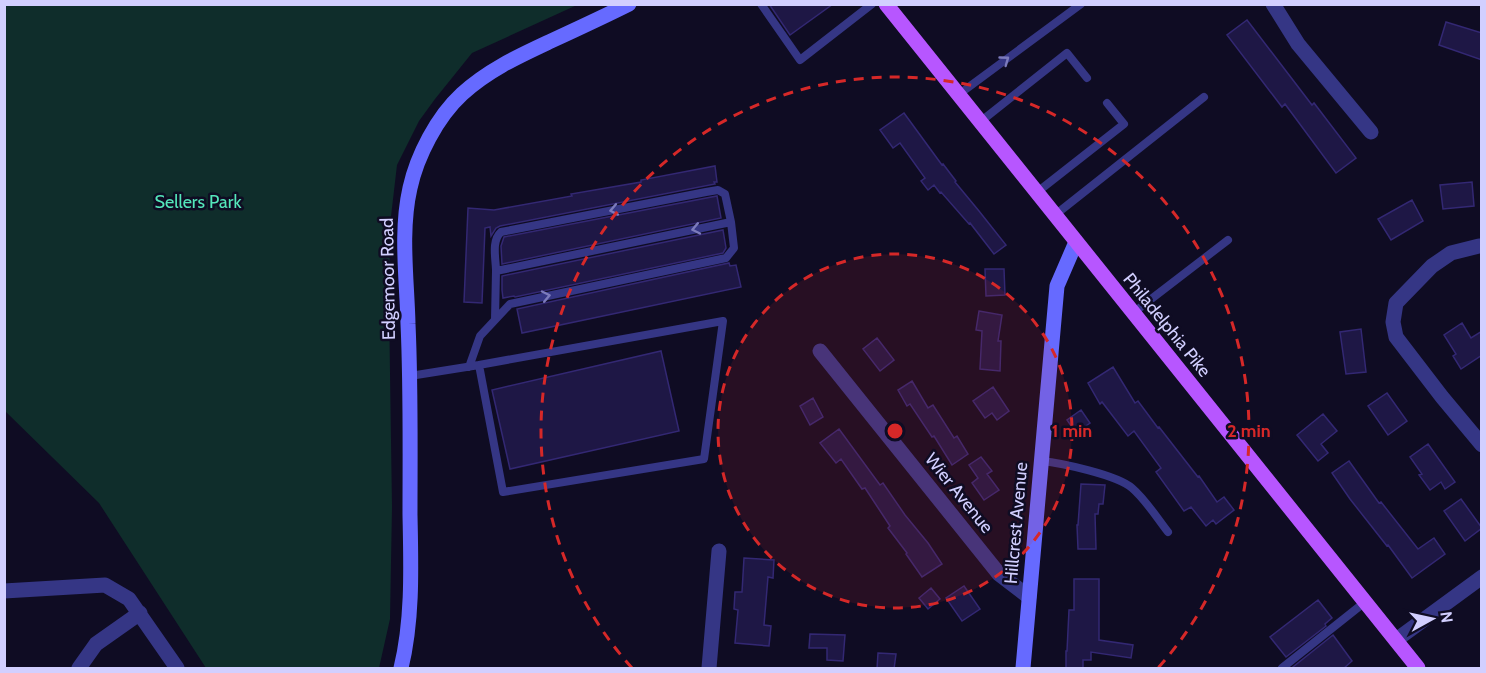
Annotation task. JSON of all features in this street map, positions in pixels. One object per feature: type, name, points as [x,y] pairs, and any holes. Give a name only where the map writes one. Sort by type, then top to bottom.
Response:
[{"type":"main road","name":"Edgemoor Road","points":[[401,669],[408,627],[411,584],[410,376],[405,239],[407,205],[414,172],[428,141],[450,106],[488,72],[629,4]]},
{"type":"main road","name":"Philadelphia Pike","points":[[886,4],[1418,669]]},
{"type":"main road","name":"Hillcrest Avenue","points":[[1023,669],[1057,286],[1076,242]]},
{"type":"street","points":[[1273,4],[1298,44],[1371,132]]},
{"type":"street","points":[[1482,246],[1451,253],[1432,266],[1396,303],[1393,322],[1396,337],[1482,445]]},
{"type":"street","name":"Wier Avenue","points":[[820,351],[999,574],[1029,597]]},
{"type":"street","points":[[709,669],[719,551]]},
{"type":"street","points":[[1395,640],[1482,577]]},
{"type":"street","points":[[4,591],[105,585],[129,599],[177,669]]},
{"type":"street","points":[[80,669],[96,644],[140,613]]},
{"type":"lane","points":[[761,4],[800,60],[872,4]]},
{"type":"lane","points":[[958,95],[1081,4]]},
{"type":"lane","points":[[980,122],[1067,53],[1087,78]]},
{"type":"lane","points":[[1054,216],[1204,97]]},
{"type":"lane","points":[[1036,193],[1124,124],[1107,103]]},
{"type":"lane","points":[[469,367],[480,336],[510,304],[726,258],[734,248],[725,194],[718,190],[706,192],[501,232],[497,235],[495,244],[495,319]]},
{"type":"lane","points":[[496,271],[730,222]]},
{"type":"lane","points":[[1132,313],[1228,240]]},
{"type":"lane","points":[[410,376],[723,321],[704,459],[503,492],[479,365]]},
{"type":"lane","points":[[1041,461],[1088,471],[1130,486],[1168,532]]},
{"type":"lane","points":[[1282,669],[1365,602]]},
{"type":"green space","name":"Sellers Park","points":[[4,5],[577,5],[472,53],[419,121],[397,165],[390,225],[392,507],[390,619],[379,668],[206,668],[99,503],[5,411]]},
{"type":"building","points":[[769,4],[833,4],[790,35]]},
{"type":"building","points":[[1247,20],[1356,158],[1336,173],[1285,104],[1282,107],[1227,35]]},
{"type":"building","points":[[1446,22],[1482,33],[1482,60],[1439,45]]},
{"type":"building","points":[[904,113],[955,182],[1006,245],[994,254],[970,223],[934,185],[928,190],[921,181],[925,178],[900,143],[893,148],[880,130]]},
{"type":"building","points":[[715,166],[717,182],[714,182],[715,184],[500,226],[491,236],[490,227],[485,228],[482,303],[464,302],[468,208],[494,210]]},
{"type":"building","points":[[1472,182],[1474,206],[1443,209],[1440,185]]},
{"type":"building","points":[[717,196],[721,218],[502,264],[501,246],[504,237]]},
{"type":"building","points":[[1412,200],[1423,221],[1391,240],[1378,219]]},
{"type":"building","points":[[723,230],[726,248],[723,253],[503,298],[502,276]]},
{"type":"building","points":[[729,263],[730,266],[736,265],[741,287],[522,333],[517,309]]},
{"type":"building","points":[[985,269],[1004,269],[1005,295],[986,296]]},
{"type":"building","points":[[979,311],[1002,315],[998,341],[1001,341],[1000,371],[980,369],[982,331],[976,330]]},
{"type":"building","points":[[1462,323],[1471,338],[1482,331],[1482,355],[1461,369],[1453,356],[1456,354],[1444,335]]},
{"type":"building","points":[[1361,329],[1366,372],[1346,374],[1340,332]]},
{"type":"building","points":[[877,338],[894,360],[880,371],[863,349]]},
{"type":"building","points":[[661,351],[679,431],[510,469],[492,390]]},
{"type":"building","points":[[1113,367],[1135,403],[1138,401],[1199,476],[1217,502],[1224,497],[1234,510],[1216,524],[1213,520],[1206,526],[1191,507],[1184,511],[1156,472],[1161,468],[1134,431],[1128,436],[1102,402],[1100,404],[1088,383]]},
{"type":"building","points":[[912,381],[928,408],[933,405],[954,438],[957,436],[968,454],[952,465],[934,436],[932,437],[910,404],[907,406],[898,390]]},
{"type":"building","points":[[993,387],[1009,411],[997,420],[992,413],[985,418],[973,401]]},
{"type":"building","points":[[1387,393],[1407,421],[1388,435],[1368,406]]},
{"type":"building","points":[[813,398],[823,417],[810,425],[800,406]]},
{"type":"building","points":[[1081,410],[1090,423],[1076,433],[1067,420]]},
{"type":"building","points":[[1323,414],[1337,431],[1321,444],[1328,453],[1318,461],[1297,435]]},
{"type":"building","points":[[839,429],[880,485],[883,483],[942,564],[922,577],[888,528],[890,526],[865,488],[862,489],[841,459],[836,463],[820,443]]},
{"type":"building","points":[[1428,444],[1455,482],[1445,489],[1441,482],[1430,490],[1410,457]]},
{"type":"building","points":[[981,457],[992,471],[987,474],[999,490],[984,500],[972,483],[978,478],[969,465]]},
{"type":"building","points":[[1349,461],[1379,503],[1381,502],[1418,549],[1434,538],[1445,554],[1412,578],[1332,473]]},
{"type":"building","points":[[1081,484],[1105,485],[1103,504],[1099,504],[1098,514],[1095,514],[1096,549],[1078,549],[1077,525]]},
{"type":"building","points":[[1461,499],[1482,528],[1465,541],[1444,511]]},
{"type":"building","points":[[744,558],[774,560],[773,578],[768,577],[764,625],[771,626],[769,646],[735,643],[738,610],[734,609],[735,592],[742,592]]},
{"type":"building","points":[[1074,579],[1099,579],[1099,640],[1133,645],[1131,658],[1091,652],[1091,660],[1083,660],[1083,669],[1066,669],[1069,610],[1074,610]]},
{"type":"building","points":[[964,586],[980,609],[962,621],[946,598]]},
{"type":"building","points":[[931,588],[940,599],[928,609],[919,598]]},
{"type":"building","points":[[1318,600],[1332,618],[1325,624],[1326,626],[1286,657],[1270,637]]},
{"type":"building","points":[[810,634],[845,635],[843,661],[827,660],[827,648],[809,648]]},
{"type":"building","points":[[1333,635],[1352,661],[1343,669],[1294,669],[1293,667]]},
{"type":"building","points":[[878,653],[896,654],[894,669],[877,669]]}]
